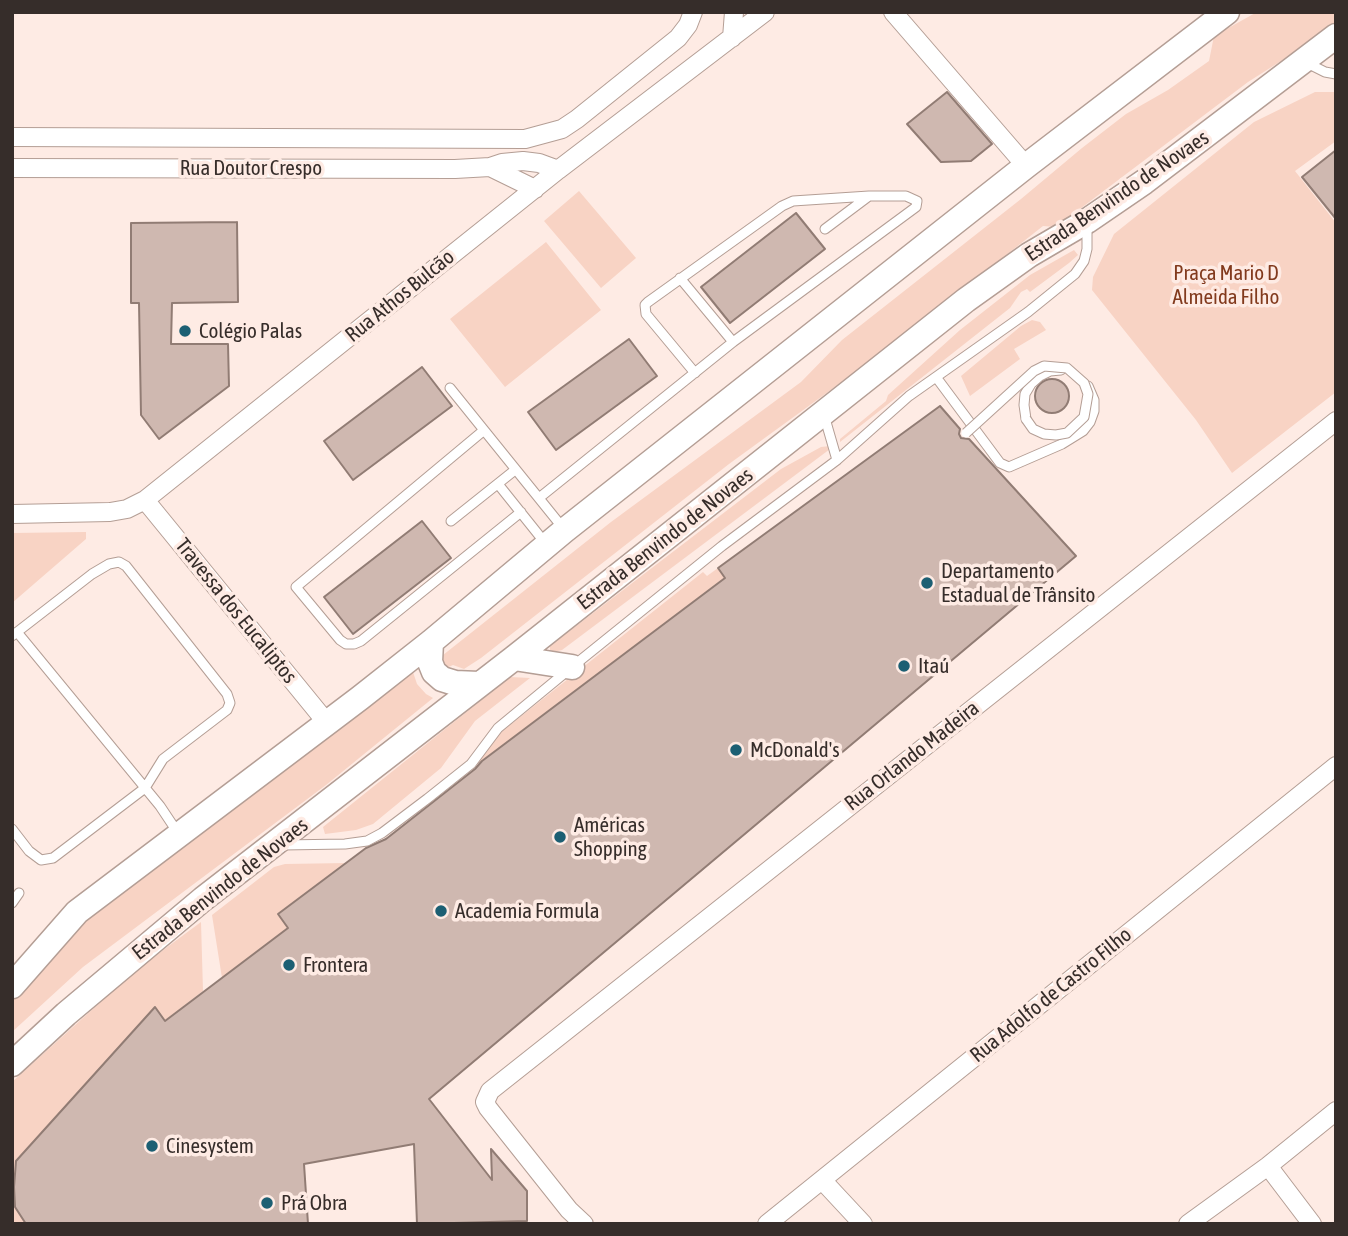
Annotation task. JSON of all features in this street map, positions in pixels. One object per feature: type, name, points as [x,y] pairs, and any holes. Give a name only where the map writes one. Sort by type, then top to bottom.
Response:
[{"type":"street","points":[[12,137],[525,139],[562,129],[577,119],[678,38],[688,25],[693,12]]},
{"type":"street","points":[[732,38],[734,12]]},
{"type":"street","points":[[893,12],[1026,166]]},
{"type":"street","points":[[12,986],[77,912],[431,642],[556,538],[1026,166],[1227,12]]},
{"type":"street","name":"Rua Athos Bulcão","points":[[12,514],[110,512],[127,509],[145,500],[558,170],[760,14]]},
{"type":"street","name":"Estrada Benvindo de Novaes","points":[[12,1064],[66,1014],[203,899],[275,846],[966,300],[1144,182],[1336,36]]},
{"type":"street","name":"Rua Doutor Crespo","points":[[12,168],[490,167],[523,161],[558,170]]},
{"type":"street","name":"Rua Doutor Crespo","points":[[490,167],[536,189]]},
{"type":"street","name":"Rua Orlando Madeira","points":[[584,1224],[488,1108],[485,1102],[489,1091],[1336,421]]},
{"type":"street","name":"Travessa dos Eucaliptos","points":[[145,500],[327,723]]},
{"type":"street","points":[[431,642],[430,662],[434,672],[442,679],[455,683],[479,684]]},
{"type":"street","points":[[514,658],[572,667]]},
{"type":"street","name":"Rua Adolfo de Castro Filho","points":[[767,1224],[1336,766]]},
{"type":"street","points":[[1188,1224],[1268,1166],[1336,1111]]},
{"type":"street","points":[[1268,1166],[1312,1224]]},
{"type":"street","points":[[822,1180],[863,1224]]},
{"type":"lane","points":[[1304,61],[1325,72],[1336,74]]},
{"type":"lane","points":[[539,498],[695,373],[733,342],[918,204],[911,197],[869,196],[793,201],[782,206],[648,302],[645,309],[695,373]]},
{"type":"lane","points":[[825,229],[869,196]]},
{"type":"lane","points":[[275,846],[345,844],[366,841],[382,833],[471,764],[498,728],[572,667],[733,538],[837,460],[909,396],[1028,312],[1075,274],[1084,261],[1087,249],[1087,221]]},
{"type":"lane","points":[[680,278],[733,342]]},
{"type":"lane","points":[[936,377],[1004,466],[1014,465],[1062,444],[1083,431],[1094,411],[1094,400],[1090,389],[1083,380],[1073,373],[1050,371],[1031,384],[1026,394],[1024,405],[1027,419],[1033,429],[1044,434],[1067,433],[1084,417],[1088,394],[1084,383],[1073,373],[1067,368],[1044,366],[1034,371],[966,433]]},
{"type":"lane","points":[[450,388],[539,498],[556,538]]},
{"type":"lane","points":[[823,414],[837,460]]},
{"type":"lane","points":[[483,431],[296,587],[340,640],[346,644],[354,644],[521,512]]},
{"type":"lane","points":[[451,521],[515,470]]},
{"type":"lane","points":[[498,484],[521,512],[556,538]]},
{"type":"lane","points":[[12,829],[29,851],[41,860],[53,859],[145,789],[163,760],[227,710],[230,702],[227,694],[126,566],[119,562],[109,564],[15,634],[145,789],[178,834]]},
{"type":"lane","points":[[12,903],[19,893]]},
{"type":"green space","points":[[1257,12],[1336,12],[1336,26],[1248,82],[1056,227],[1043,226],[887,349],[729,464],[481,658],[464,669],[453,665],[442,670],[438,659],[611,522],[801,382],[842,340],[1082,148],[1126,114],[1168,90],[1209,61],[1214,36]]},
{"type":"green space","name":"Praça Mario D Almeida Filho","points":[[1315,92],[1336,92],[1336,141],[1295,171],[1336,223],[1336,392],[1232,473],[1196,420],[1092,290],[1093,277],[1114,234],[1254,122]]},
{"type":"green space","points":[[579,191],[636,258],[601,288],[544,221]]},
{"type":"green space","points":[[546,242],[601,310],[505,387],[450,319]]},
{"type":"green space","points":[[1074,250],[1078,255],[1069,263],[1030,292],[1027,289],[1021,292],[1010,308],[840,442],[840,439],[886,401],[888,395],[960,330],[1030,275]]},
{"type":"green space","points":[[1032,320],[1040,322],[1046,330],[1014,349],[1020,359],[970,396],[961,376],[1021,326]]},
{"type":"green space","points":[[830,446],[830,449],[562,650],[550,650],[550,646],[781,469],[821,447]]},
{"type":"green space","points":[[86,532],[86,539],[12,603],[12,533]]},
{"type":"green space","points":[[718,568],[725,578],[475,766],[491,740],[703,572],[707,576]]},
{"type":"green space","points":[[412,669],[417,684],[433,698],[326,785],[83,967],[12,1032],[12,995],[67,931],[208,829]]},
{"type":"green space","points":[[510,677],[530,678],[475,721],[441,768],[373,824],[356,830],[325,834],[323,827]]},
{"type":"green space","points":[[347,863],[278,914],[288,928],[222,978],[212,915],[274,867],[285,864]]},
{"type":"green space","points":[[201,922],[203,991],[165,1021],[155,1008],[17,1161],[15,1207],[26,1224],[12,1224],[12,1082],[135,971]]},
{"type":"building","points":[[947,92],[992,144],[971,161],[941,162],[907,124]]},
{"type":"building","points":[[1336,150],[1336,219],[1302,177]]},
{"type":"building","points":[[796,213],[825,249],[730,323],[701,287]]},
{"type":"building","name":"Colégio Palas","points":[[237,222],[238,302],[172,303],[171,344],[228,344],[229,386],[159,439],[141,415],[139,303],[131,303],[131,223]]},
{"type":"building","points":[[629,339],[657,376],[556,450],[528,412]]},
{"type":"building","points":[[422,367],[452,406],[353,480],[324,441]]},
{"type":"building","points":[[1052,379],[1064,384],[1069,396],[1064,408],[1052,413],[1040,408],[1035,396],[1040,384]]},
{"type":"building","name":"Américas Shopping","points":[[940,406],[960,429],[961,438],[969,439],[1076,556],[429,1099],[492,1180],[491,1149],[527,1191],[527,1221],[417,1224],[414,1144],[304,1164],[308,1224],[26,1224],[15,1207],[16,1161],[155,1007],[165,1021],[288,928],[278,914],[366,848],[386,839],[482,761],[725,578],[718,568]]},
{"type":"building","points":[[422,521],[451,558],[353,634],[324,597]]},
{"type":"place","name":"Colégio Palas","points":[[185,331]]},
{"type":"place","name":"Departamento Estadual de Trânsito","points":[[927,583]]},
{"type":"place","name":"Itaú","points":[[904,666]]},
{"type":"place","name":"McDonald's","points":[[736,750]]},
{"type":"place","name":"Américas Shopping","points":[[560,837]]},
{"type":"place","name":"Academia Formula","points":[[441,911]]},
{"type":"place","name":"Frontera","points":[[289,965]]},
{"type":"place","name":"Cinesystem","points":[[152,1146]]},
{"type":"place","name":"Prá Obra","points":[[267,1203]]}]
